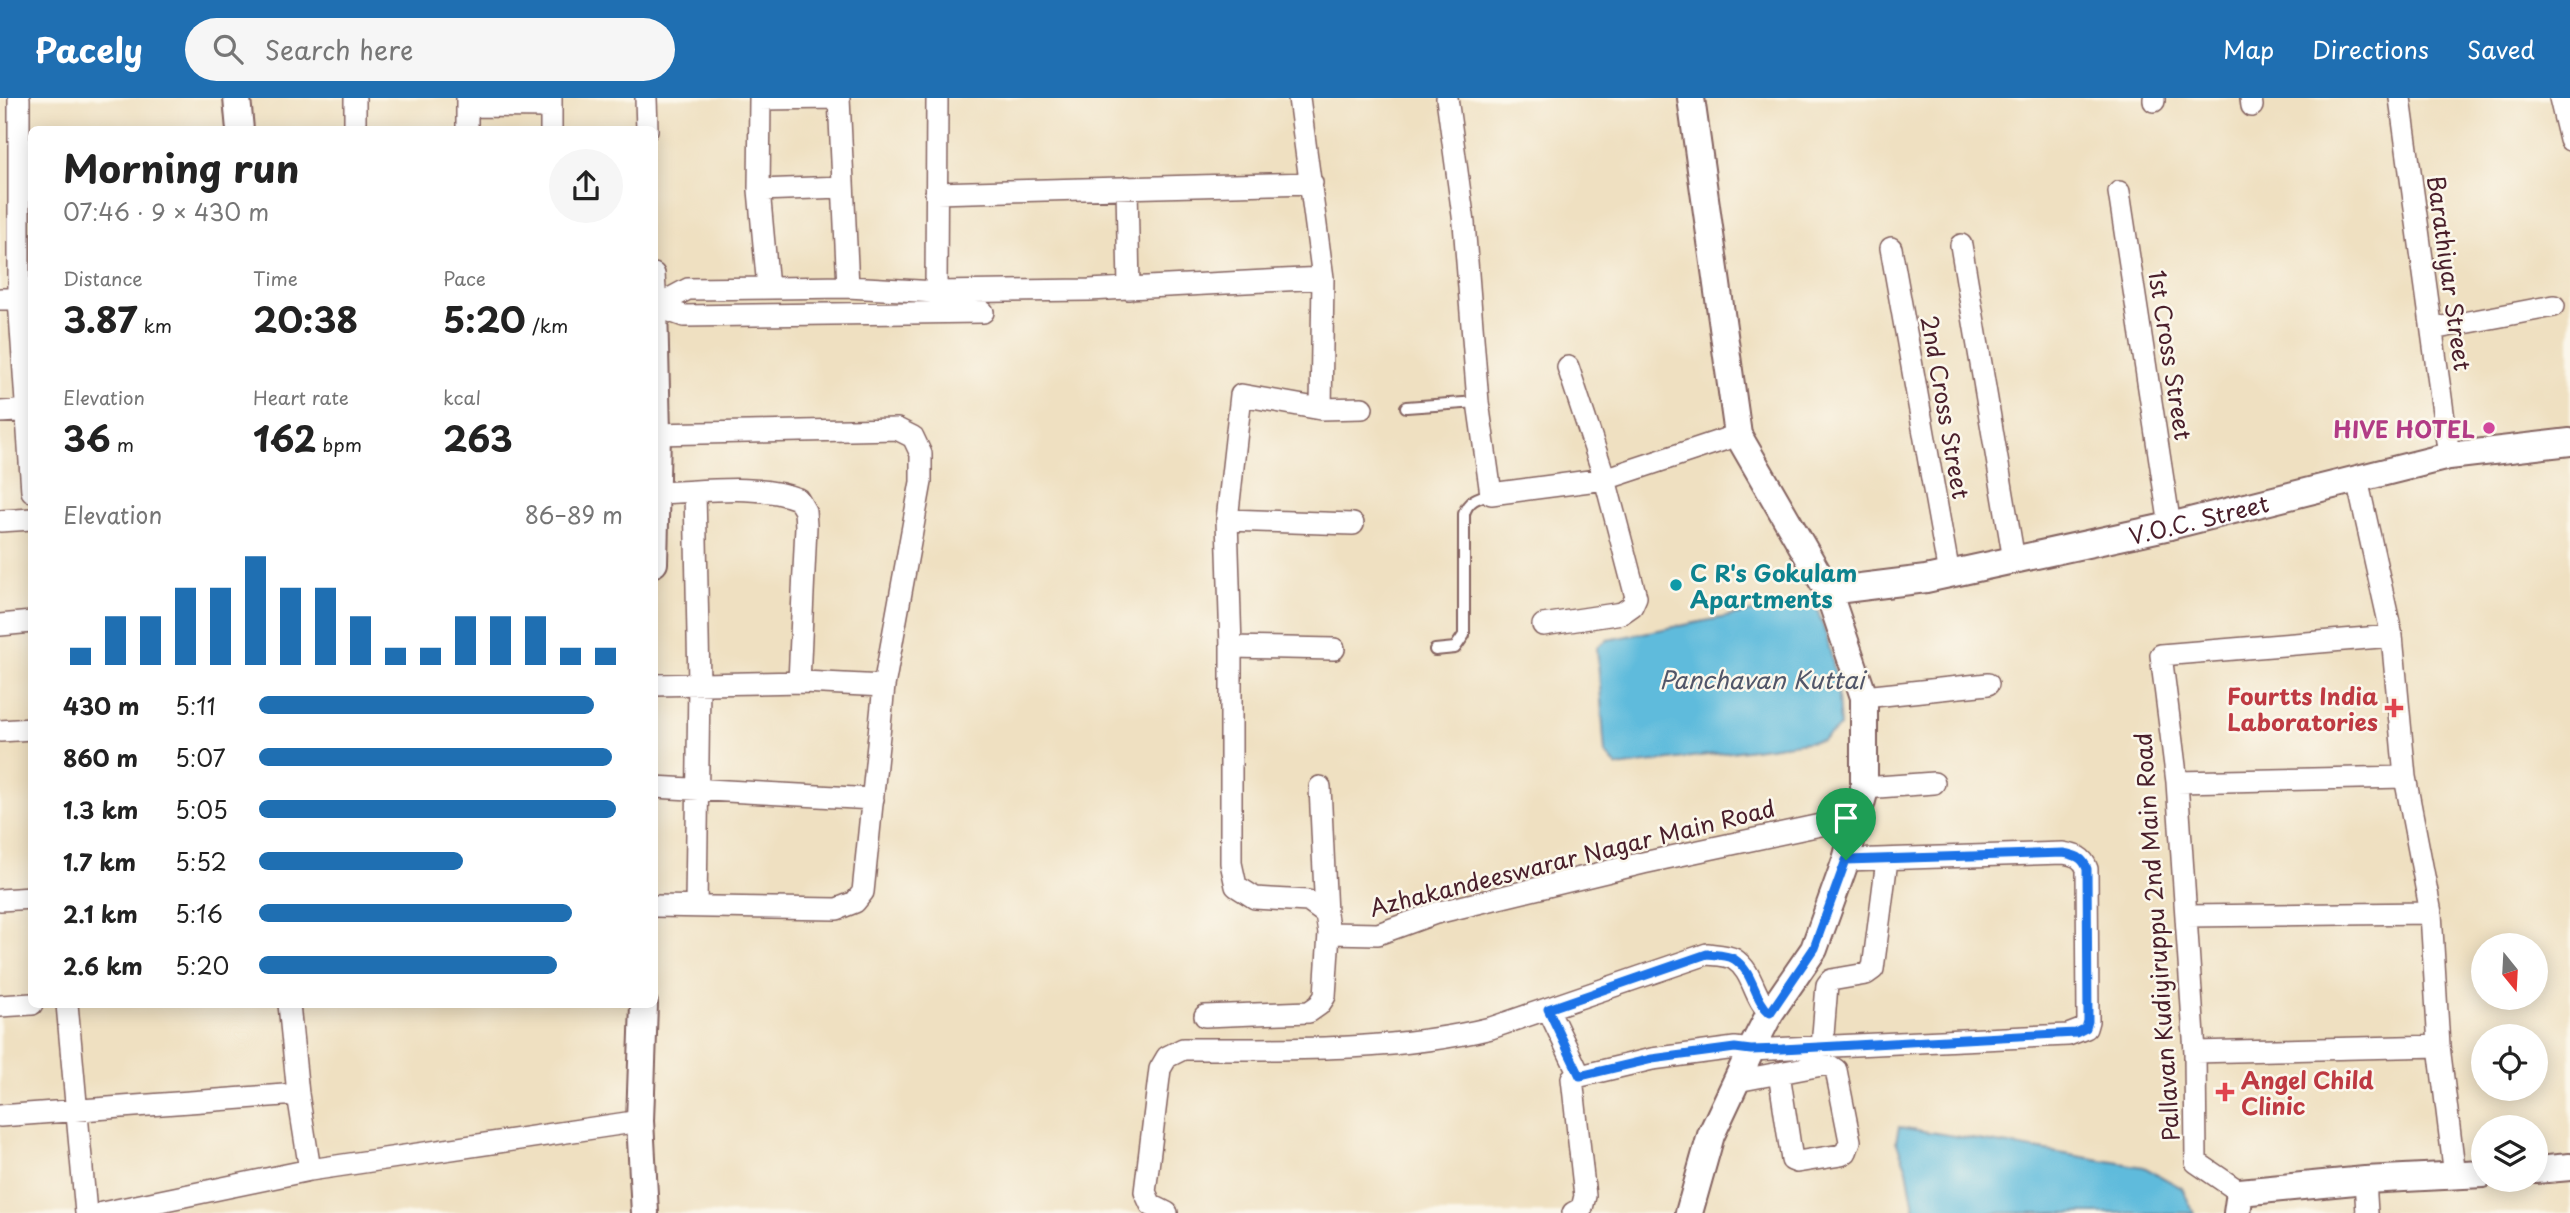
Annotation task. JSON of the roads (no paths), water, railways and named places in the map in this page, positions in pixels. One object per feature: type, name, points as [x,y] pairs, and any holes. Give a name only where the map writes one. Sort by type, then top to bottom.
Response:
[{"type":"street","points":[[237,98],[240,126]]},
{"type":"street","points":[[355,98],[355,126]]},
{"type":"street","points":[[646,98],[647,126]]},
{"type":"street","points":[[768,288],[759,190],[760,98],[839,98],[848,287]]},
{"type":"street","points":[[936,292],[937,98]]},
{"type":"street","points":[[1299,98],[1323,278],[1321,409],[1362,408]]},
{"type":"street","points":[[1447,98],[1464,223],[1478,402],[1491,494],[1605,479],[1738,435]]},
{"type":"street","points":[[1689,1213],[1711,1135],[1751,1050],[1770,1013],[1814,948],[1846,860],[1864,788],[1864,698],[1828,591],[1738,435],[1691,98]]},
{"type":"street","name":"Barathiyar Street","points":[[2400,98],[2449,456]]},
{"type":"street","points":[[2560,98],[2570,140]]},
{"type":"street","points":[[467,126],[467,102],[551,102],[551,126]]},
{"type":"street","points":[[13,106],[10,191],[17,299],[28,401]]},
{"type":"street","points":[[936,193],[1312,183]]},
{"type":"street","points":[[759,190],[842,187]]},
{"type":"street","points":[[1127,187],[1129,289]]},
{"type":"street","name":"1st Cross Street","points":[[2119,192],[2171,526]]},
{"type":"street","points":[[1961,245],[2014,560]]},
{"type":"street","name":"2nd Cross Street","points":[[1891,248],[1949,574]]},
{"type":"street","points":[[658,304],[688,289],[848,287],[936,292],[1129,289],[1323,278]]},
{"type":"street","points":[[2431,329],[2554,306]]},
{"type":"street","points":[[658,307],[684,316],[984,312]]},
{"type":"street","points":[[1543,625],[1622,613],[1632,606],[1636,597],[1605,479],[1568,367]]},
{"type":"street","name":"Azhakandeeswarar Nagar Main Road","points":[[1321,409],[1241,395],[1227,520],[1231,647],[1231,863],[1236,886],[1255,898],[1308,901],[1328,923],[1378,934],[1436,914],[1617,869],[1858,817]]},
{"type":"street","points":[[0,412],[28,410]]},
{"type":"street","points":[[658,434],[897,429],[913,437],[921,454],[920,482],[884,686],[863,892],[855,902],[837,909],[658,906]]},
{"type":"street","name":"V.O.C. Street","points":[[1828,591],[1926,579],[2171,526],[2449,456],[2570,442]]},
{"type":"street","points":[[2357,479],[2392,636],[2405,778],[2431,913],[2439,1046],[2455,1177]]},
{"type":"street","points":[[658,493],[758,491],[784,493],[799,499],[805,511],[806,526],[799,682]]},
{"type":"street","points":[[695,492],[699,684],[696,906]]},
{"type":"street","points":[[0,521],[28,519]]},
{"type":"street","points":[[1227,520],[1353,524]]},
{"type":"street","points":[[0,625],[28,622]]},
{"type":"street","name":"Pallavan Kudiyiruppu 2nd Main Road","points":[[2238,1202],[2196,1163],[2194,1052],[2177,782],[2161,655],[2392,636]]},
{"type":"street","points":[[1231,647],[1334,649]]},
{"type":"street","points":[[658,684],[799,682],[884,686]]},
{"type":"street","points":[[1864,698],[1988,684]]},
{"type":"street","points":[[0,731],[28,729]]},
{"type":"street","points":[[2177,782],[2405,778]]},
{"type":"street","points":[[1864,788],[1934,783]]},
{"type":"street","points":[[658,787],[873,799]]},
{"type":"street","points":[[1205,1016],[1309,1012],[1319,1005],[1325,996],[1328,923],[1320,787]]},
{"type":"street","points":[[1573,1213],[1582,1208],[1585,1196],[1572,1078],[1652,1059],[1735,1048],[1751,1050],[2068,1035],[2086,1028],[2087,869],[2085,862],[2079,857],[2063,853],[1846,860]]},
{"type":"street","points":[[1822,1047],[1827,985],[1831,980],[1874,970],[1887,860]]},
{"type":"street","points":[[0,900],[28,898]]},
{"type":"street","points":[[2186,916],[2431,913]]},
{"type":"street","points":[[1167,1213],[1151,1205],[1145,1192],[1160,1069],[1167,1057],[1183,1049],[1316,1049],[1460,1036],[1491,1028],[1707,954],[1732,957],[1748,974],[1761,1005],[1770,1013]]},
{"type":"street","points":[[0,1006],[28,1004]]},
{"type":"street","points":[[67,1008],[86,1213]]},
{"type":"street","points":[[289,1008],[298,1094],[310,1170]]},
{"type":"street","points":[[644,1008],[640,1121],[645,1213]]},
{"type":"street","points":[[1548,1009],[1580,1076]]},
{"type":"street","points":[[2194,1052],[2439,1046]]},
{"type":"street","points":[[1737,1081],[1779,1073],[1827,1064],[1836,1070],[1850,1141],[1846,1152],[1797,1162],[1792,1160],[1779,1073]]},
{"type":"street","points":[[0,1116],[298,1094]]},
{"type":"street","points":[[102,1213],[310,1170],[640,1121]]},
{"type":"street","points":[[2548,1169],[2570,1167]]},
{"type":"street","points":[[2238,1202],[2365,1180],[2471,1175]]},
{"type":"street","points":[[2365,1180],[2367,1213]]},
{"type":"lane","points":[[1406,407],[1478,402]]},
{"type":"lane","points":[[1435,650],[1455,648],[1464,635],[1464,514],[1466,506],[1475,498],[1491,494]]},
{"type":"water","name":"Panchavan Kuttai","points":[[1798,603],[1816,606],[1827,638],[1837,681],[1840,727],[1822,740],[1617,767],[1605,753],[1597,647],[1607,640]]},
{"type":"water","points":[[1899,1127],[2144,1167],[2182,1188],[2194,1213],[1915,1213],[1907,1169],[1896,1141]]},
{"type":"place","name":"HIVE HOTEL","points":[[2489,428]]},
{"type":"place","name":"C R's Gokulam Apartments","points":[[1676,585]]},
{"type":"place","name":"Fourtts India Laboratories","points":[[2394,708]]},
{"type":"place","name":"Angel Child Clinic","points":[[2225,1092]]}]
